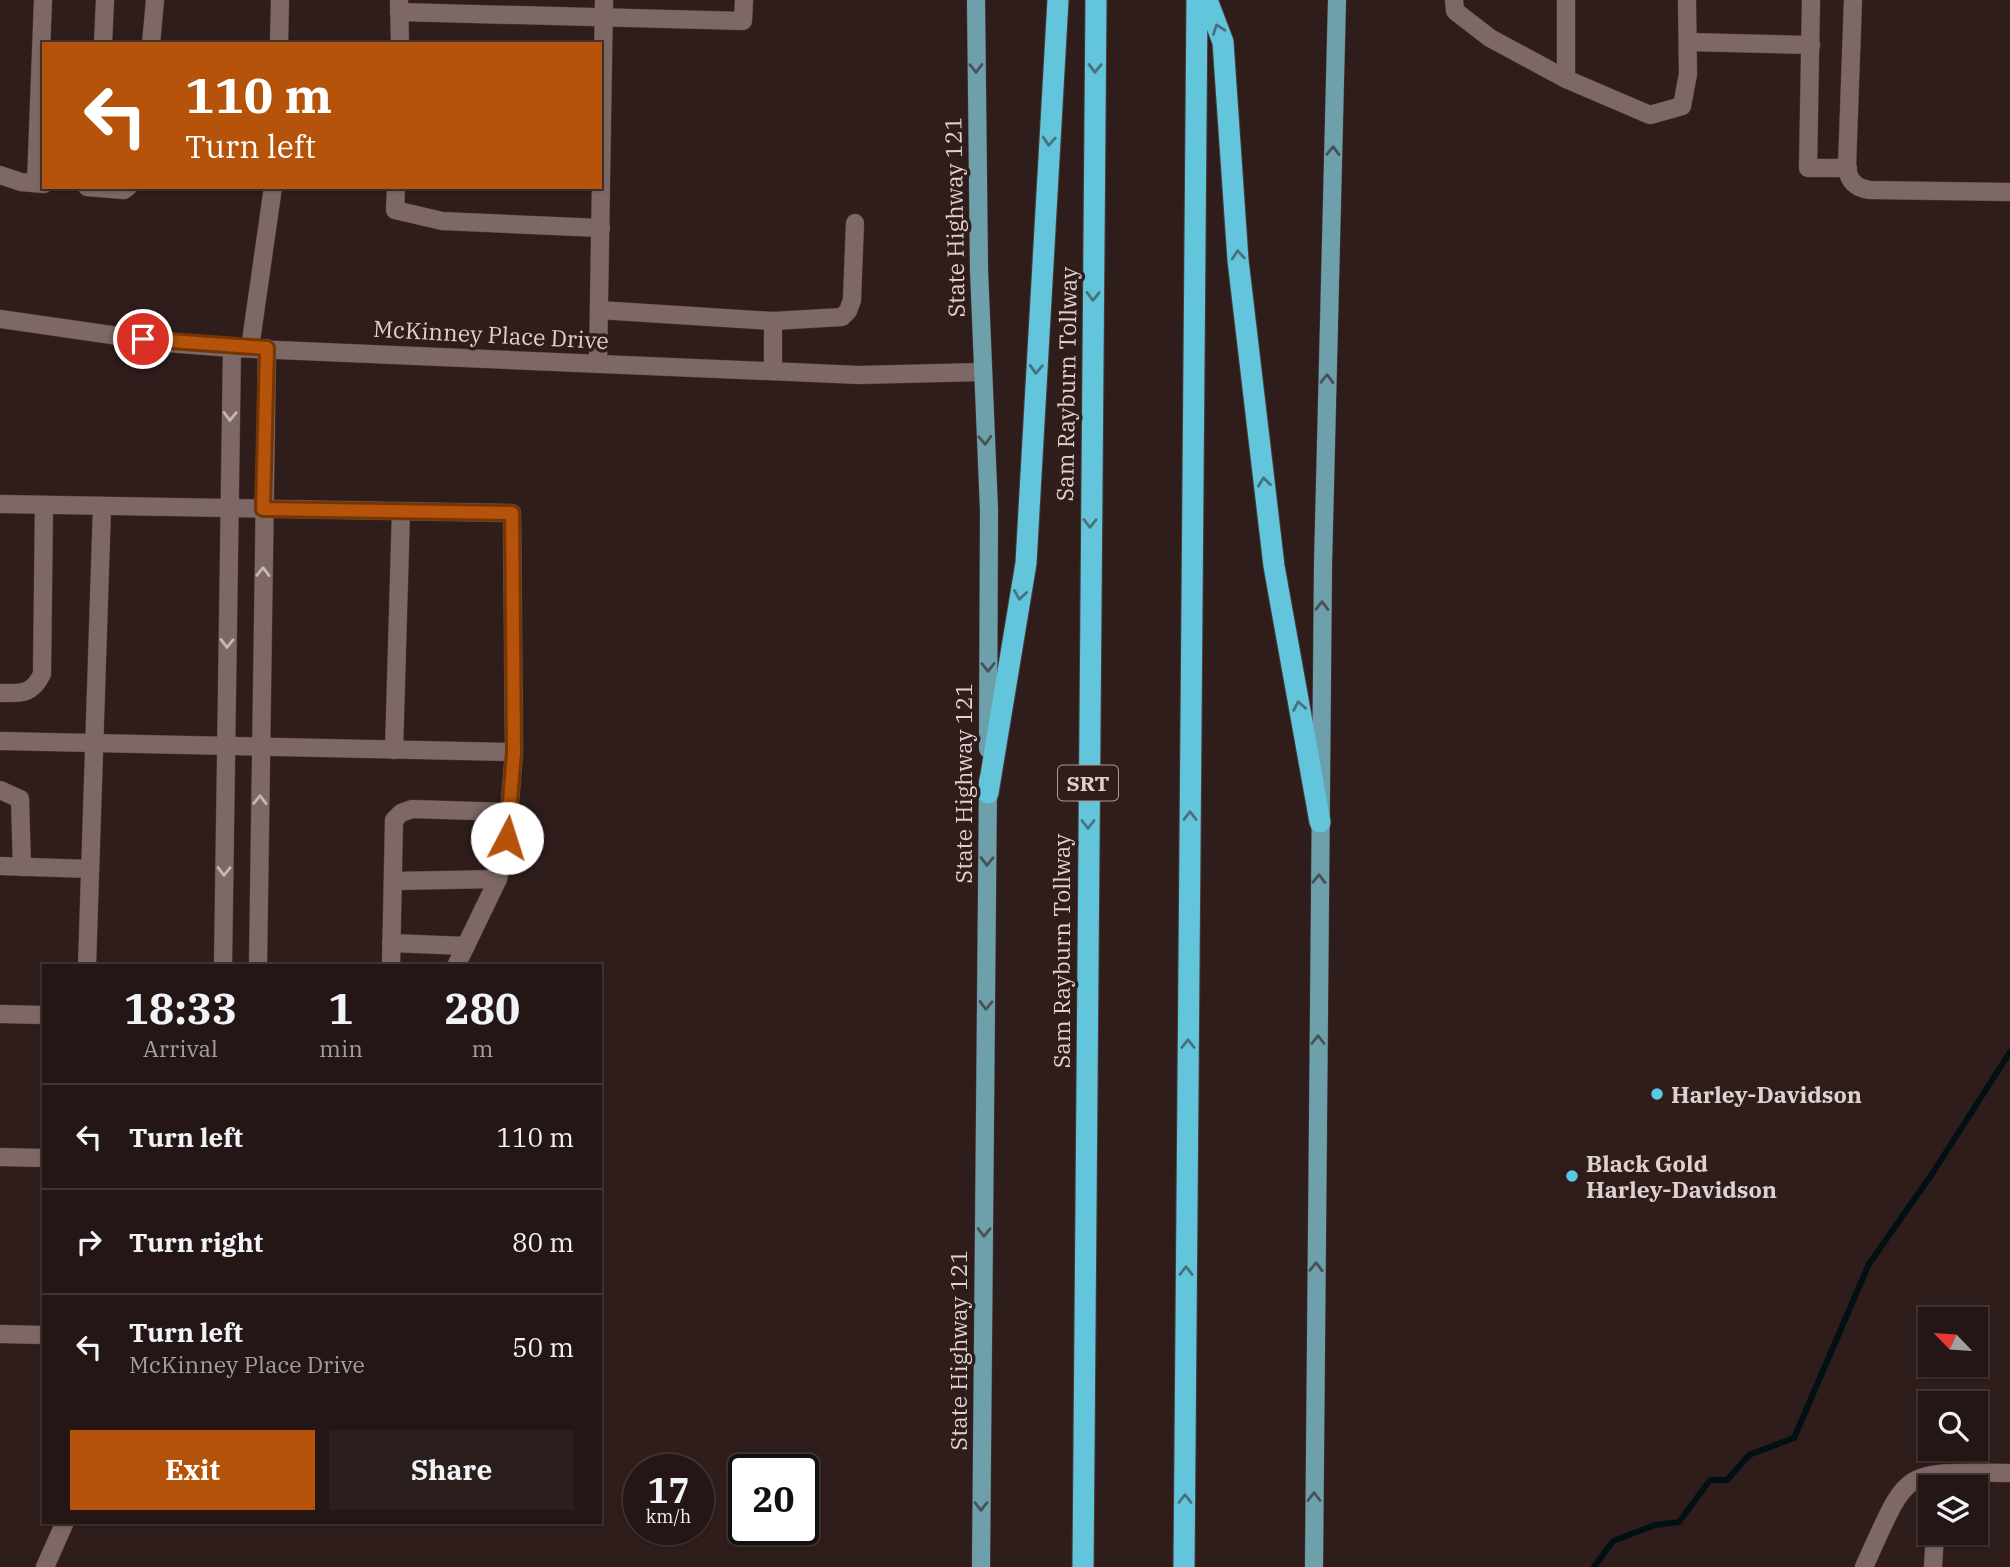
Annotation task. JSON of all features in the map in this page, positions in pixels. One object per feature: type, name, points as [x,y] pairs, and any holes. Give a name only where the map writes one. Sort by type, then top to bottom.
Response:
[{"type":"highway","points":[[988,793],[1026,564],[1058,0]]},
{"type":"highway","name":"Sam Rayburn Tollway","points":[[1083,1567],[1096,0]]},
{"type":"highway","points":[[1184,1567],[1197,0]]},
{"type":"highway","points":[[1207,0],[1223,42],[1238,260],[1275,566],[1320,822]]},
{"type":"main road","name":"State Highway 121","points":[[976,0],[982,372],[989,510],[981,1567]]},
{"type":"main road","points":[[1314,1567],[1320,822],[1337,0]]},
{"type":"street","points":[[42,42],[43,0]]},
{"type":"street","points":[[103,42],[105,0]]},
{"type":"street","points":[[151,42],[155,0]]},
{"type":"street","points":[[279,42],[280,0]]},
{"type":"street","points":[[400,42],[399,6],[604,8],[743,21],[744,0]]},
{"type":"street","points":[[1454,0],[1455,11],[1490,38],[1566,79],[1650,115],[1682,106],[1688,74],[1687,0]]},
{"type":"street","points":[[1566,0],[1566,79]]},
{"type":"street","points":[[1811,0],[1808,168],[1848,168]]},
{"type":"street","points":[[1853,0],[1848,168],[1850,180],[1863,189],[2010,192]]},
{"type":"street","points":[[602,57],[604,8]]},
{"type":"street","points":[[1688,42],[1811,45]]},
{"type":"street","points":[[0,176],[40,183],[42,61]]},
{"type":"street","points":[[258,964],[263,509],[258,348],[273,189]]},
{"type":"street","points":[[396,189],[396,210],[442,221],[600,228]]},
{"type":"street","points":[[598,363],[600,189]]},
{"type":"street","points":[[599,310],[773,321],[842,317],[848,312],[852,300],[855,223]]},
{"type":"street","name":"McKinney Place Drive","points":[[0,319],[167,343],[232,348],[859,375],[982,372]]},
{"type":"street","points":[[773,321],[773,371]]},
{"type":"street","points":[[223,964],[232,348]]},
{"type":"street","points":[[0,504],[512,513],[514,752],[509,812],[498,879],[457,964]]},
{"type":"street","points":[[0,693],[25,693],[36,688],[42,674],[44,505]]},
{"type":"street","points":[[87,964],[102,507]]},
{"type":"street","points":[[394,750],[401,511]]},
{"type":"street","points":[[0,741],[514,752]]},
{"type":"street","points":[[0,790],[20,799],[22,867]]},
{"type":"street","points":[[391,964],[394,820],[401,813],[412,810],[509,812]]},
{"type":"street","points":[[0,866],[90,869]]},
{"type":"street","points":[[393,881],[498,879]]},
{"type":"street","points":[[391,943],[466,946]]},
{"type":"street","points":[[0,1014],[42,1015]]},
{"type":"street","points":[[0,1157],[42,1158]]},
{"type":"street","points":[[0,1334],[42,1335]]},
{"type":"street","points":[[1988,1475],[2010,1473]]},
{"type":"street","points":[[1864,1567],[1903,1488],[1918,1476]]},
{"type":"street","points":[[45,1567],[64,1524]]},
{"type":"street","points":[[1933,1567],[1934,1545]]},
{"type":"waterway","points":[[1594,1567],[1613,1541],[1655,1525],[1679,1522],[1710,1480],[1727,1480],[1749,1455],[1794,1438],[1869,1264],[1932,1174],[2010,1052]]},
{"type":"place","name":"Harley-Davidson","points":[[1657,1094]]},
{"type":"place","name":"Black Gold Harley-Davidson","points":[[1572,1176]]},
{"type":"route","points":[[143,339],[232,348],[267,348],[263,509],[512,513],[514,752],[507,838]]}]
